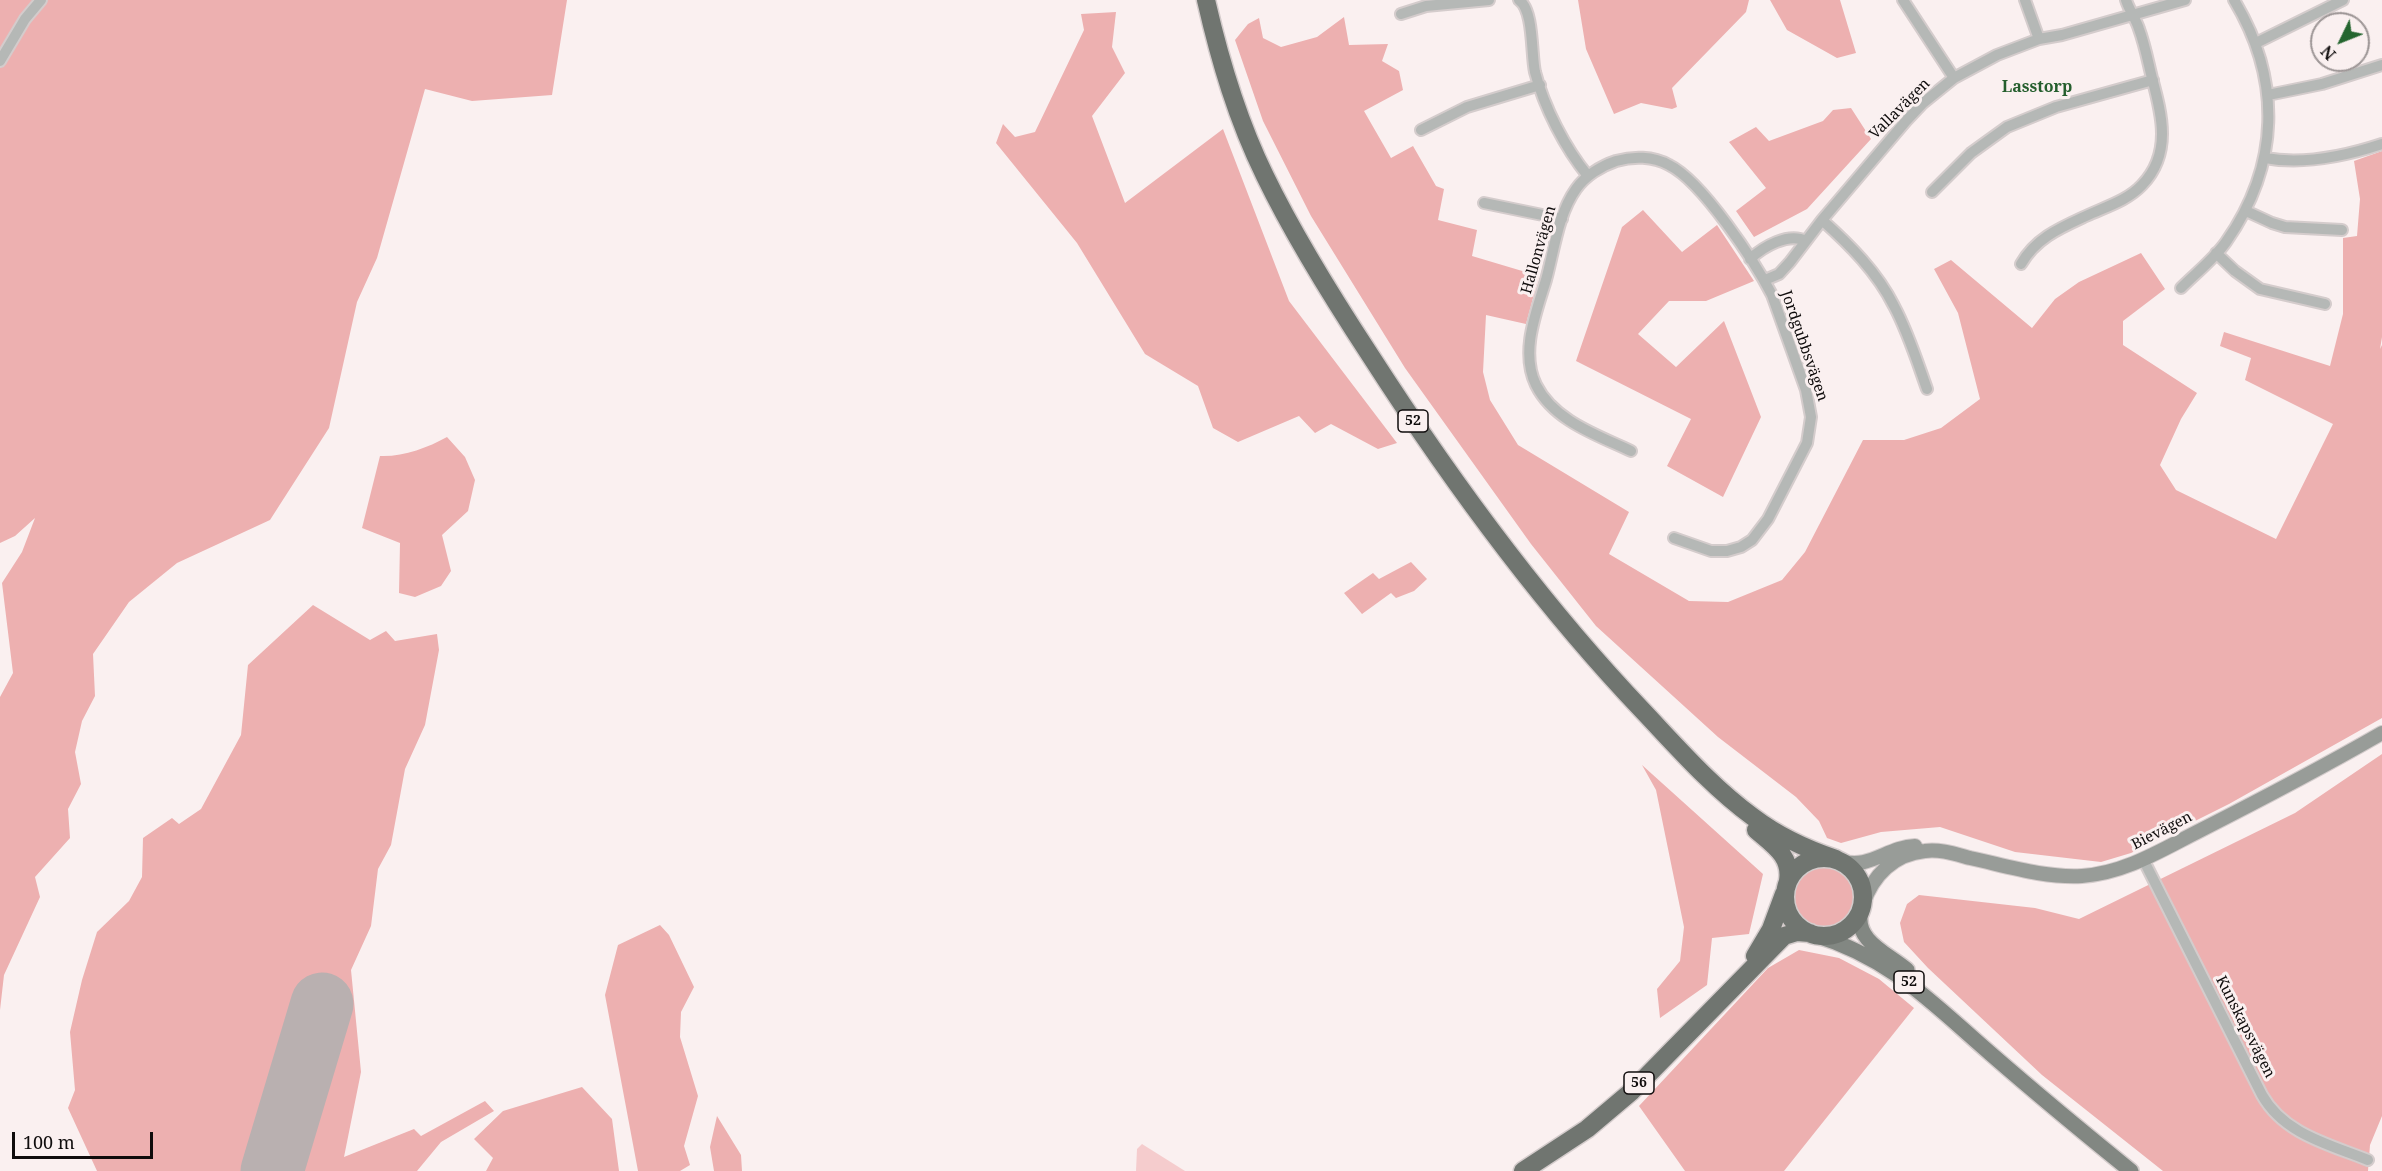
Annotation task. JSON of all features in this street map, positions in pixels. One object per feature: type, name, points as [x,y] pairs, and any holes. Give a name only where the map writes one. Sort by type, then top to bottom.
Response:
[{"type":"highway","name":"52","points":[[1206,0],[1232,99],[1264,176],[1306,252],[1384,377],[1468,498],[1527,576],[1599,664],[1714,785],[1742,809],[1775,832],[1795,843],[1839,860],[1852,869],[1859,879],[1863,892],[1862,907]]},
{"type":"highway","name":"52","points":[[1714,785],[1722,798],[1782,854],[1789,866],[1785,902],[1789,915],[1797,926],[1812,934]]},
{"type":"highway","points":[[1787,885],[1796,869],[1807,861],[1822,857],[1839,860]]},
{"type":"highway","name":"56","points":[[1742,979],[1771,929],[1787,885]]},
{"type":"highway","points":[[1812,934],[1830,936],[1843,931],[1854,923],[1862,907]]},
{"type":"highway","name":"56","points":[[1523,1171],[1587,1129],[1632,1091],[1784,936],[1797,932],[1812,934]]},
{"type":"main road","name":"52","points":[[1862,907],[1859,925],[1872,944],[1915,976],[2043,1088],[2145,1171]]},
{"type":"main road","name":"52","points":[[1812,934],[1860,952],[1903,978],[2041,1097],[2132,1171]]},
{"type":"street","points":[[0,61],[24,19],[41,0]]},
{"type":"street","points":[[1401,14],[1426,6],[1489,0]]},
{"type":"street","points":[[1903,0],[1954,78]]},
{"type":"street","points":[[2025,0],[2039,39]]},
{"type":"street","points":[[2021,264],[2036,243],[2054,231],[2117,202],[2142,185],[2160,156],[2162,140],[2159,100],[2139,28],[2126,0]]},
{"type":"street","name":"Vallavägen","points":[[1765,280],[1779,274],[1906,121],[1923,103],[1954,78],[1997,55],[2039,39],[2185,0]]},
{"type":"street","points":[[2181,288],[2216,254],[2246,211],[2265,158],[2269,125],[2266,77],[2256,43],[2234,0]]},
{"type":"street","points":[[2256,43],[2343,0]]},
{"type":"street","points":[[1521,2],[1527,10],[1539,85],[1559,132],[1588,176]]},
{"type":"street","points":[[2268,94],[2322,84],[2382,65]]},
{"type":"street","points":[[1932,192],[1971,153],[2007,127],[2056,107],[2152,80]]},
{"type":"street","points":[[1421,130],[1467,107],[1539,85]]},
{"type":"street","points":[[2265,158],[2287,160],[2334,156],[2382,144]]},
{"type":"street","name":"Hallonvägen","points":[[1631,451],[1563,417],[1545,399],[1531,372],[1529,354],[1532,332],[1562,219],[1576,190],[1588,176],[1606,165],[1625,159],[1641,158],[1667,164],[1691,181],[1765,280]]},
{"type":"street","points":[[1484,203],[1562,219]]},
{"type":"street","points":[[2246,211],[2285,227],[2342,230]]},
{"type":"street","points":[[1822,220],[1860,256],[1884,288],[1905,328],[1927,389]]},
{"type":"street","points":[[1750,259],[1759,249],[1771,244],[1794,238],[1806,241]]},
{"type":"street","points":[[2216,254],[2260,289],[2325,304]]},
{"type":"street","name":"Jordgubbsvägen","points":[[1674,538],[1711,551],[1727,551],[1741,547],[1752,540],[1768,519],[1807,443],[1811,417],[1806,390],[1765,280]]},
{"type":"street","name":"Bievägen","points":[[1839,860],[1853,864],[1864,863],[1891,850],[1908,846],[1926,847],[2037,873],[2064,876],[2105,873],[2143,859],[2309,774],[2382,733]]},
{"type":"street","name":"Bievägen","points":[[1862,907],[1873,881],[1890,864],[1912,853],[1937,851]]},
{"type":"street","name":"Kunskapsvägen","points":[[2143,859],[2271,1110],[2298,1132],[2367,1160]]},
{"type":"shaded area","points":[[0,0],[567,0],[552,95],[472,101],[425,89],[377,258],[357,302],[329,428],[270,520],[177,563],[129,602],[93,654],[95,696],[82,721],[75,752],[81,784],[68,809],[70,838],[35,877],[40,897],[4,975],[0,1010],[0,697],[13,673],[2,583],[22,552],[35,518],[15,536],[0,543]]},
{"type":"shaded area","points":[[1578,0],[1749,0],[1746,12],[1672,88],[1677,107],[1672,109],[1641,103],[1614,114],[1586,49]]},
{"type":"shaded area","points":[[1770,0],[1840,0],[1856,53],[1837,58],[1787,30]]},
{"type":"shaded area","points":[[1116,12],[1112,47],[1125,73],[1092,116],[1125,203],[1223,129],[1289,301],[1397,443],[1378,449],[1331,424],[1315,433],[1299,416],[1238,442],[1213,428],[1198,386],[1145,354],[1077,243],[996,143],[1003,124],[1015,137],[1035,132],[1084,30],[1081,14]]},
{"type":"shaded area","points":[[1344,17],[1349,45],[1388,44],[1382,61],[1399,71],[1403,90],[1364,111],[1391,158],[1413,146],[1436,186],[1444,189],[1438,220],[1477,230],[1472,256],[1539,276],[1526,324],[1486,315],[1483,372],[1490,400],[1518,445],[1629,512],[1609,554],[1689,601],[1728,602],[1782,580],[1805,552],[1863,440],[1904,440],[1941,428],[1980,399],[1958,313],[1934,269],[1951,260],[2032,328],[2055,299],[2079,282],[2141,253],[2165,289],[2123,321],[2123,345],[2197,393],[2181,419],[2160,465],[2176,490],[2276,539],[2333,424],[2245,380],[2251,358],[2220,346],[2224,332],[2330,366],[2343,314],[2343,238],[2357,236],[2360,199],[2354,161],[2382,151],[2382,337],[2380,349],[2382,345],[2382,718],[2229,804],[2131,853],[2101,862],[2015,852],[1940,827],[1881,832],[1841,843],[1827,838],[1819,821],[1796,797],[1718,737],[1596,626],[1531,544],[1405,368],[1311,216],[1263,121],[1235,40],[1248,24],[1259,18],[1263,38],[1281,47],[1317,37]]},
{"type":"shaded area","points":[[1851,108],[1871,139],[1807,209],[1754,237],[1736,211],[1766,188],[1729,142],[1756,127],[1769,141],[1823,121],[1833,110]]},
{"type":"shaded area","points":[[1643,210],[1682,252],[1717,225],[1754,281],[1706,301],[1669,301],[1638,334],[1676,367],[1724,321],[1761,417],[1723,497],[1667,466],[1691,419],[1576,361],[1622,227]]},
{"type":"shaded area","points":[[447,437],[465,457],[475,480],[468,511],[442,535],[451,571],[441,586],[415,597],[399,593],[400,543],[362,528],[380,456],[415,451]]},
{"type":"shaded area","points":[[1411,562],[1427,579],[1414,591],[1396,598],[1391,593],[1362,614],[1344,593],[1373,573],[1379,579]]},
{"type":"shaded area","points":[[313,605],[370,640],[386,631],[395,641],[437,634],[439,650],[425,725],[405,769],[391,845],[378,869],[371,926],[351,970],[361,1072],[344,1157],[414,1129],[421,1136],[485,1101],[494,1111],[441,1142],[417,1171],[97,1171],[68,1108],[75,1090],[70,1032],[82,980],[97,932],[129,901],[142,877],[143,838],[172,818],[179,824],[201,809],[241,735],[248,665]]},
{"type":"shaded area","points":[[2382,754],[2382,1116],[2370,1145],[2368,1171],[2163,1171],[2042,1075],[1928,968],[1904,942],[1900,923],[1907,904],[1919,895],[2035,908],[2079,919],[2295,813]]},
{"type":"shaded area","points":[[1642,765],[1763,874],[1749,934],[1712,938],[1707,985],[1660,1018],[1657,989],[1680,961],[1684,927],[1656,790]]},
{"type":"shaded area","points":[[1818,866],[1830,866],[1846,875],[1853,885],[1855,897],[1853,909],[1846,919],[1830,928],[1818,928],[1807,923],[1798,914],[1793,903],[1793,891],[1798,880],[1807,871]]},
{"type":"shaded area","points":[[660,925],[669,935],[694,987],[681,1012],[680,1037],[698,1096],[684,1146],[690,1165],[680,1171],[638,1171],[605,995],[618,945]]},
{"type":"shaded area","points":[[1799,950],[1839,958],[1879,979],[1914,1008],[1784,1171],[1685,1171],[1639,1106],[1768,968]]},
{"type":"shaded area","points":[[582,1087],[612,1119],[619,1171],[486,1171],[493,1158],[474,1139],[503,1111]]},
{"type":"shaded area","points":[[717,1116],[741,1155],[742,1171],[714,1171],[710,1147]]},
{"type":"shaded area","points":[[1142,1144],[1185,1171],[1136,1171],[1137,1149]]},
{"type":"runway","points":[[272,1171],[322,1004]]},
{"type":"district","name":"Lasstorp","points":[[2037,87]]}]
